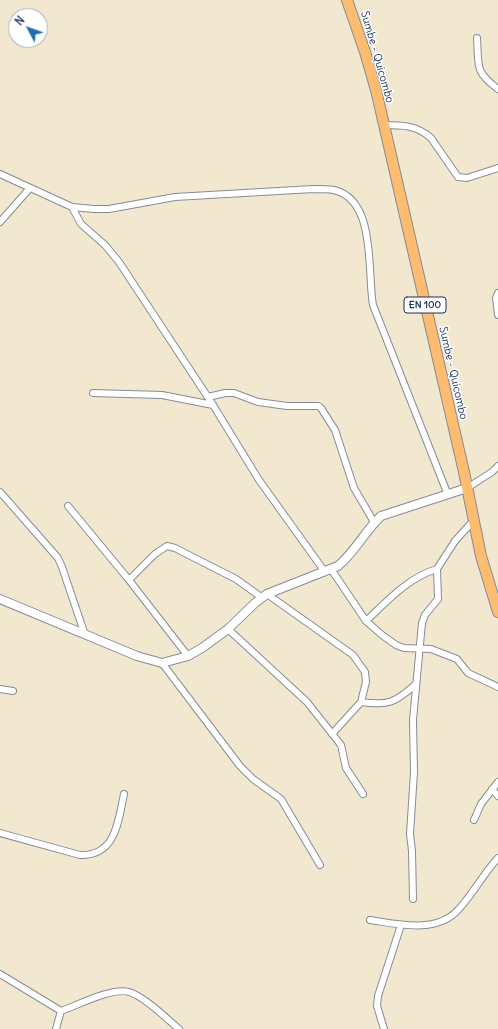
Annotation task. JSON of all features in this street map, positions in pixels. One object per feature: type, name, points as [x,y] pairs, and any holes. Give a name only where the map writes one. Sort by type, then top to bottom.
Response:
[{"type":"main road","name":"Sumbe - Quicombo","points":[[346,0],[365,52],[467,488],[481,556],[498,612]]},
{"type":"street","points":[[477,38],[478,63],[482,76],[498,89]]},
{"type":"street","points":[[383,125],[406,126],[426,134],[431,138],[458,177],[467,178],[498,168]]},
{"type":"street","points":[[0,174],[72,207],[94,210],[110,209],[175,198],[313,189],[335,190],[350,199],[360,210],[366,228],[369,248],[370,290],[374,305],[448,495]]},
{"type":"street","points":[[0,222],[30,188]]},
{"type":"street","points":[[72,207],[81,224],[104,245],[119,262],[213,405],[260,480],[366,621],[374,629],[396,645],[404,648],[434,649],[457,659],[468,673],[498,687]]},
{"type":"street","points":[[498,293],[496,303],[498,315]]},
{"type":"street","points":[[93,393],[162,395],[213,405]]},
{"type":"street","points":[[208,398],[225,393],[234,393],[258,402],[287,406],[318,406],[321,408],[335,430],[356,493],[374,522]]},
{"type":"street","points":[[0,599],[38,613],[85,635],[137,656],[162,663],[188,656],[202,648],[228,629],[264,596],[338,566],[347,558],[374,522],[390,512],[467,488],[492,472],[498,466]]},
{"type":"street","points":[[0,492],[58,558],[85,635]]},
{"type":"street","points":[[68,506],[130,580],[188,656]]},
{"type":"street","points":[[413,899],[412,851],[410,834],[414,772],[413,720],[424,619],[438,599],[437,569],[455,541],[474,520]]},
{"type":"street","points":[[130,580],[155,554],[167,546],[175,548],[236,579],[353,655],[365,672],[366,682],[361,702],[332,734]]},
{"type":"street","points":[[366,621],[398,591],[427,572],[437,569]]},
{"type":"street","points":[[228,629],[302,696],[342,748],[346,768],[363,794]]},
{"type":"street","points":[[162,663],[240,766],[253,779],[281,799],[320,865]]},
{"type":"street","points":[[361,702],[384,704],[403,696],[416,684]]},
{"type":"street","points":[[0,690],[13,691]]},
{"type":"street","points":[[474,820],[480,804],[498,782]]},
{"type":"street","points":[[492,789],[498,796]]},
{"type":"street","points":[[0,833],[80,855],[90,856],[99,852],[108,845],[114,835],[124,794]]},
{"type":"street","points":[[370,920],[401,925],[428,925],[450,917],[458,910],[498,858]]},
{"type":"street","points":[[384,1029],[378,1016],[378,996],[401,925]]},
{"type":"street","points":[[0,974],[61,1011]]},
{"type":"street","points":[[61,1011],[111,993],[120,991],[129,992],[138,996],[179,1029]]},
{"type":"street","points":[[56,1029],[61,1011]]}]
